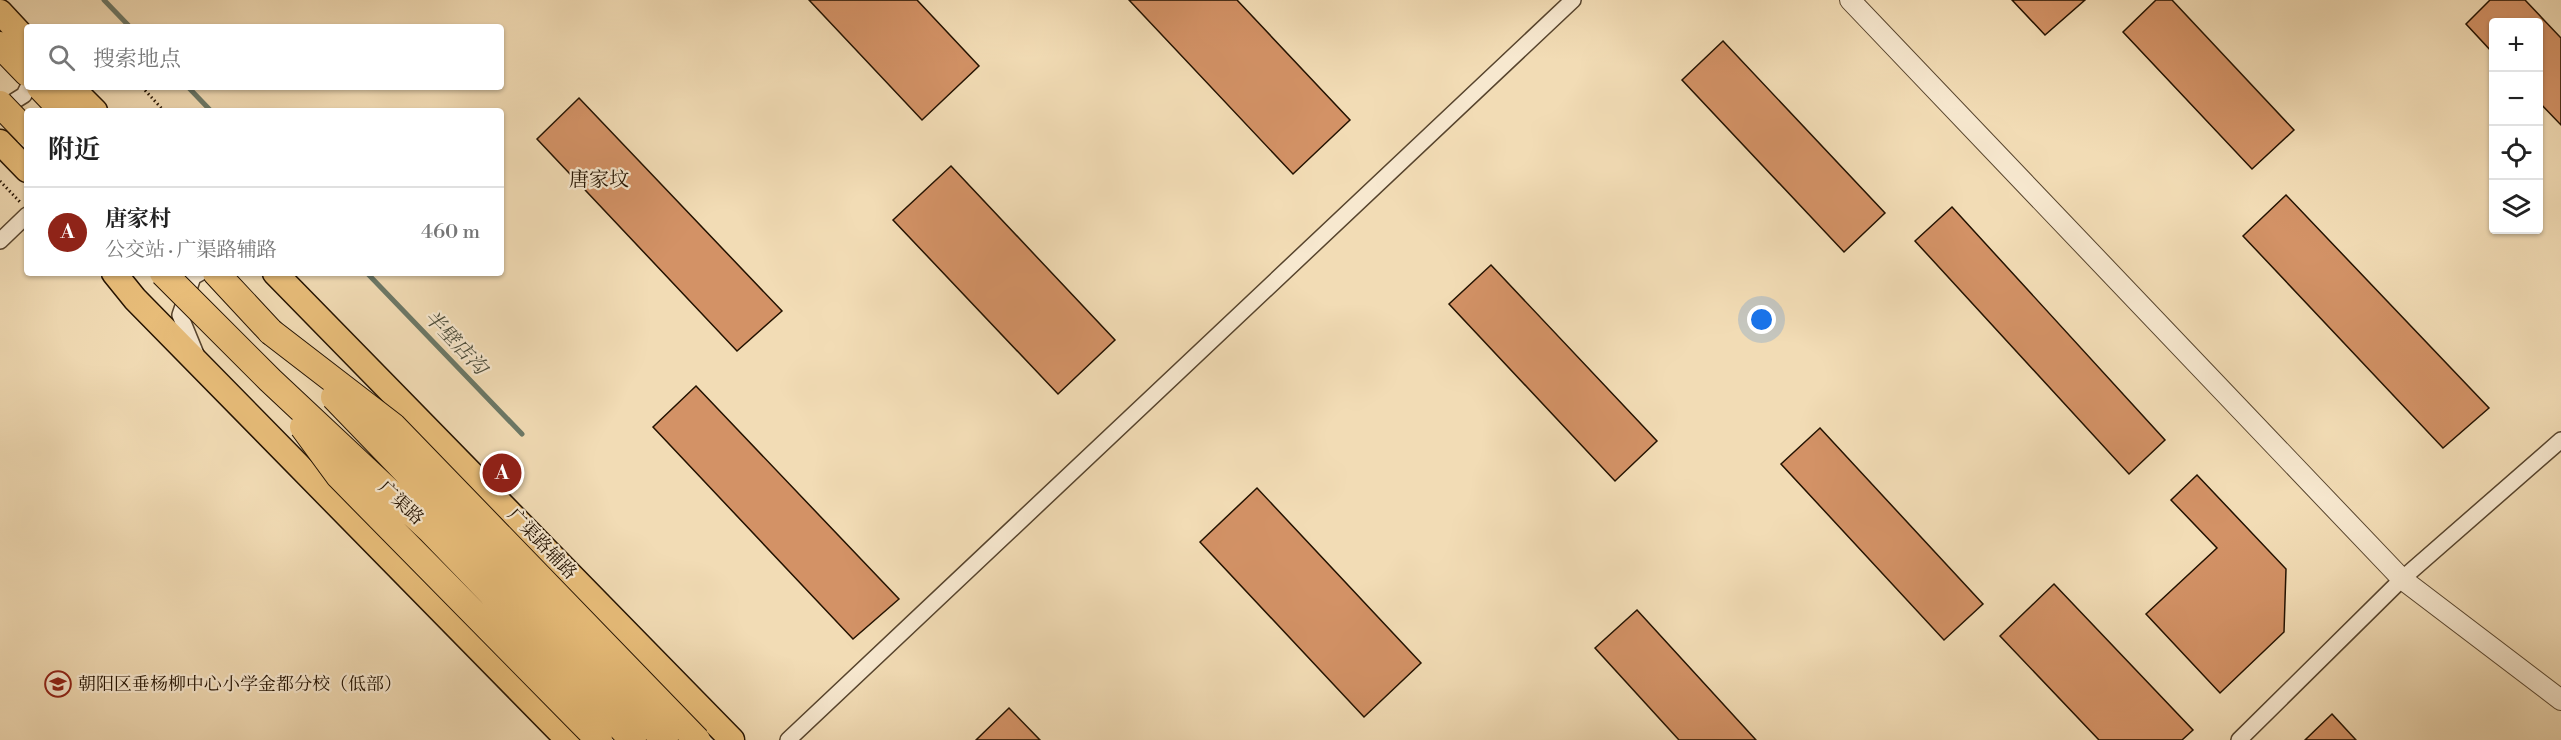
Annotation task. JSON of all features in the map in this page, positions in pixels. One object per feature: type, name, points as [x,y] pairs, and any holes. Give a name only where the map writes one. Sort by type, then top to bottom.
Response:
[{"type":"highway","points":[[0,45],[24,70]]},
{"type":"highway","points":[[43,90],[60,108]]},
{"type":"highway","points":[[0,104],[24,129]]},
{"type":"highway","name":"广渠路","points":[[166,276],[270,380],[430,530],[633,740]]},
{"type":"highway","name":"广渠路","points":[[219,276],[665,740]]},
{"type":"highway","points":[[271,332],[393,426],[697,740]]},
{"type":"highway","points":[[270,380],[339,476],[599,740]]},
{"type":"main road","points":[[0,12],[24,38]]},
{"type":"main road","points":[[74,90],[92,108]]},
{"type":"main road","points":[[0,142],[24,167]]},
{"type":"main road","points":[[116,276],[135,299],[568,740]]},
{"type":"main road","name":"广渠路辅路","points":[[278,276],[732,740]]},
{"type":"street","points":[[788,740],[1573,0]]},
{"type":"street","points":[[1850,0],[2402,579],[2561,700]]},
{"type":"street","points":[[0,110],[24,95],[26,90]]},
{"type":"street","points":[[0,241],[24,209]]},
{"type":"street","points":[[195,276],[180,315],[199,363]]},
{"type":"street","points":[[2239,740],[2402,579],[2561,440]]},
{"type":"street","points":[[546,717],[590,715],[619,707],[632,685],[633,653],[629,635]]},
{"type":"path","points":[[145,90],[162,108]]},
{"type":"path","points":[[0,181],[24,209]]},
{"type":"building","points":[[809,0],[917,0],[979,66],[922,120]]},
{"type":"building","points":[[1129,0],[1237,0],[1350,120],[1293,174]]},
{"type":"building","points":[[2012,0],[2085,0],[2045,35]]},
{"type":"building","points":[[2156,0],[2172,0],[2294,130],[2252,169],[2123,32]]},
{"type":"building","points":[[2490,0],[2525,0],[2542,18],[2489,18],[2489,49],[2466,24]]},
{"type":"building","points":[[2543,19],[2561,38],[2561,125],[2543,106]]},
{"type":"building","points":[[1723,41],[1885,213],[1844,252],[1682,80]]},
{"type":"building","points":[[579,98],[782,311],[737,351],[537,139]]},
{"type":"building","points":[[951,166],[1115,340],[1058,394],[893,220]]},
{"type":"building","points":[[2286,195],[2489,408],[2443,448],[2243,236]]},
{"type":"building","points":[[1952,207],[2165,440],[2129,474],[1915,241]]},
{"type":"building","points":[[1491,265],[1657,441],[1615,481],[1449,304]]},
{"type":"building","points":[[696,386],[899,599],[853,639],[653,427]]},
{"type":"building","points":[[1820,428],[1983,604],[1944,640],[1781,464]]},
{"type":"building","points":[[2197,475],[2286,569],[2284,632],[2220,693],[2146,614],[2217,548],[2171,500]]},
{"type":"building","points":[[1257,488],[1421,663],[1364,717],[1200,542]]},
{"type":"building","points":[[2054,584],[2193,730],[2182,740],[2099,740],[2000,636]]},
{"type":"building","points":[[1637,610],[1756,740],[1679,740],[1595,648]]},
{"type":"building","points":[[1009,708],[1040,740],[976,740]]},
{"type":"building","points":[[2332,714],[2356,740],[2305,740]]},
{"type":"waterway","name":"半壁店沟","points":[[104,0],[127,24]]},
{"type":"waterway","name":"半壁店沟","points":[[191,90],[208,108]]},
{"type":"waterway","name":"半壁店沟","points":[[370,276],[522,434]]},
{"type":"place","name":"唐家村","points":[[502,473]]},
{"type":"place","name":"朝阳区垂杨柳中心小学金都分校（低部）","points":[[58,684]]},
{"type":"district","name":"唐家坟","points":[[599,180]]}]
